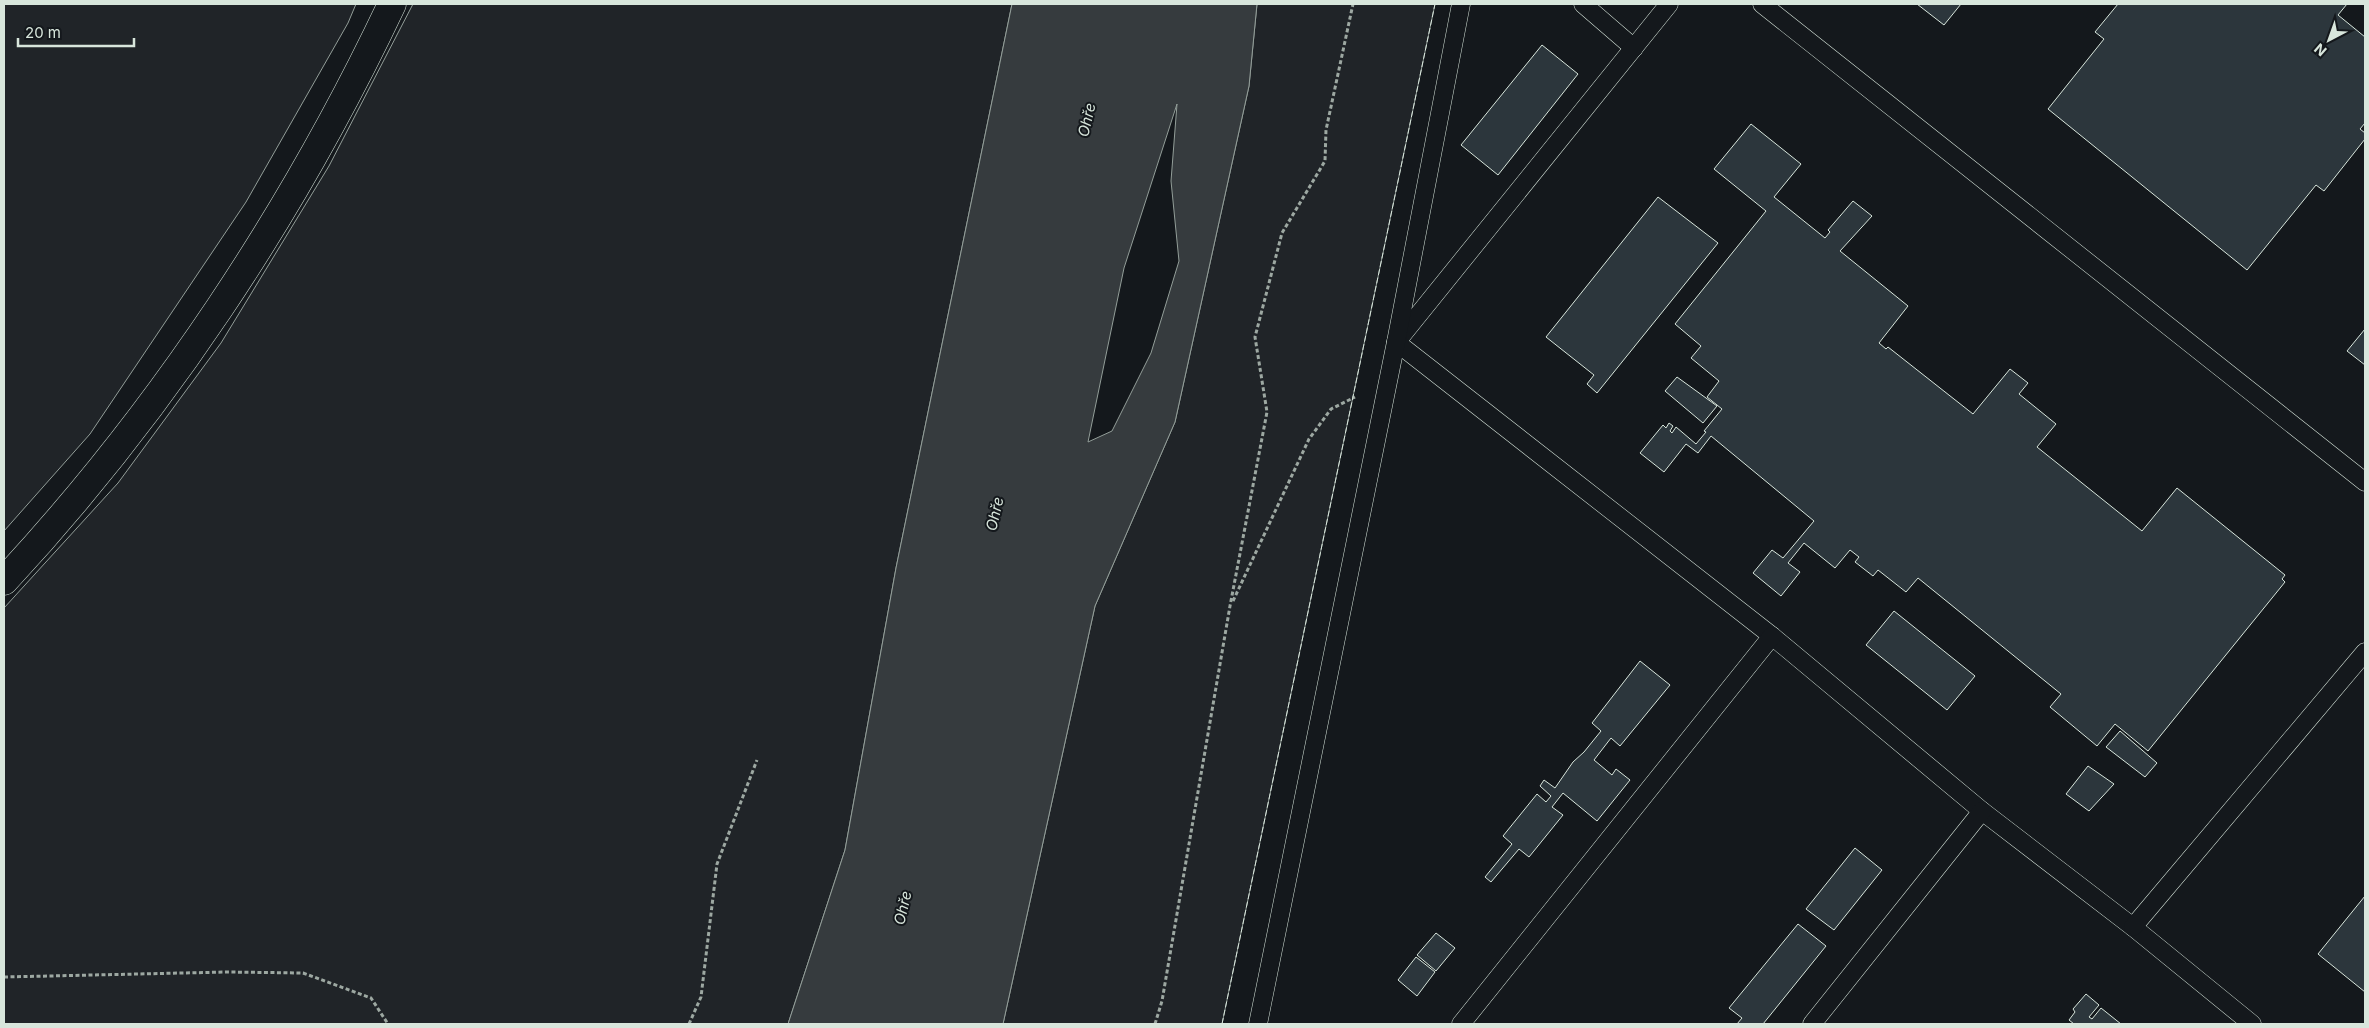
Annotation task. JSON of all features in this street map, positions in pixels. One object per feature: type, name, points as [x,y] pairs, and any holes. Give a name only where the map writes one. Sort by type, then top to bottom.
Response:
[{"type":"street","points":[[4,582],[104,465],[164,388],[224,300],[318,146],[364,64],[392,4]]},
{"type":"lane","points":[[1258,1024],[1396,342],[1461,4]]},
{"type":"lane","points":[[1583,4],[1634,48]]},
{"type":"lane","points":[[1396,342],[1669,4]]},
{"type":"lane","points":[[1762,4],[2365,482]]},
{"type":"lane","points":[[1396,342],[1772,636],[1982,811],[2133,927],[2252,1024]]},
{"type":"lane","points":[[1461,1024],[1772,636]]},
{"type":"lane","points":[[2133,927],[2365,652]]},
{"type":"lane","points":[[1812,1024],[1982,811]]},
{"type":"path","points":[[1155,1024],[1164,991],[1230,606],[1267,412],[1255,337],[1282,233],[1325,161],[1326,130],[1353,4]]},
{"type":"path","points":[[1230,606],[1308,439],[1331,409],[1351,397],[1385,394]]},
{"type":"path","points":[[689,1024],[701,997],[717,864],[757,760]]},
{"type":"path","points":[[4,977],[227,972],[303,973],[371,998],[388,1024]]},
{"type":"shaded area","points":[[4,4],[356,4],[348,23],[246,202],[90,434],[4,531]]},
{"type":"shaded area","points":[[413,4],[1012,4],[896,568],[845,850],[788,1024],[4,1024],[4,608],[118,483],[221,343],[329,166]]},
{"type":"shaded area","points":[[1257,4],[1435,4],[1222,1024],[1003,1024],[1095,606],[1175,422],[1249,86]]},
{"type":"water","name":"Ohře","points":[[1012,4],[1257,4],[1249,86],[1175,422],[1095,606],[1003,1024],[788,1024],[845,850],[896,568]],"holes":[[[1177,104],[1171,181],[1179,261],[1151,353],[1112,431],[1088,442],[1124,268]]]},
{"type":"building","points":[[1917,4],[1961,4],[1944,25]]},
{"type":"building","points":[[2118,4],[2347,4],[2338,15],[2365,37],[2365,123],[2360,129],[2365,133],[2365,139],[2324,191],[2316,185],[2247,270],[2048,109],[2104,39],[2095,32]]},
{"type":"building","points":[[1542,45],[1578,74],[1498,175],[1461,145]]},
{"type":"building","points":[[1751,124],[1801,164],[1774,197],[1825,238],[1830,232],[1828,230],[1853,201],[1872,216],[1840,251],[1908,306],[1879,343],[1886,349],[1888,347],[1973,414],[2010,369],[2028,383],[2019,394],[2056,424],[2037,447],[2142,531],[2177,488],[2285,575],[2282,579],[2285,582],[2148,751],[2115,724],[2097,746],[2050,707],[2061,694],[1918,578],[1906,592],[1878,570],[1873,576],[1855,562],[1859,557],[1850,550],[1835,568],[1804,543],[1788,563],[1800,572],[1781,596],[1753,573],[1772,550],[1783,558],[1814,521],[1711,436],[1698,453],[1686,444],[1664,472],[1640,453],[1663,425],[1666,428],[1669,423],[1673,426],[1670,431],[1672,433],[1676,427],[1696,444],[1722,409],[1707,397],[1719,381],[1691,358],[1701,346],[1675,324],[1766,211],[1714,169]]},
{"type":"building","points":[[1658,197],[1718,243],[1597,393],[1587,384],[1594,375],[1546,337]]},
{"type":"building","points":[[2365,329],[2365,365],[2347,351]]},
{"type":"building","points":[[1677,377],[1717,406],[1703,423],[1665,391]]},
{"type":"building","points":[[1894,611],[1975,676],[1947,710],[1866,645]]},
{"type":"building","points":[[1640,661],[1670,685],[1620,746],[1611,738],[1594,760],[1612,775],[1616,769],[1630,780],[1597,821],[1563,793],[1552,807],[1563,815],[1529,857],[1519,849],[1491,882],[1485,877],[1512,844],[1503,836],[1537,794],[1546,802],[1551,796],[1540,786],[1544,780],[1555,788],[1573,762],[1601,731],[1592,723]]},
{"type":"building","points":[[2120,731],[2157,763],[2145,777],[2106,747]]},
{"type":"building","points":[[2088,766],[2114,784],[2089,811],[2066,794]]},
{"type":"building","points":[[1855,848],[1882,870],[1834,930],[1806,909]]},
{"type":"building","points":[[2365,896],[2365,992],[2318,954]]},
{"type":"building","points":[[1798,924],[1826,946],[1763,1024],[1737,1024],[1742,1018],[1729,1008]]},
{"type":"building","points":[[1436,933],[1455,948],[1436,971],[1417,955]]},
{"type":"building","points":[[1416,957],[1435,972],[1417,996],[1398,980]]},
{"type":"building","points":[[2086,994],[2099,1005],[2089,1017],[2092,1019],[2101,1008],[2121,1024],[2074,1024],[2069,1020],[2075,1012],[2073,1009]]},
{"type":"fence","points":[[1222,1024],[1435,4]]}]
